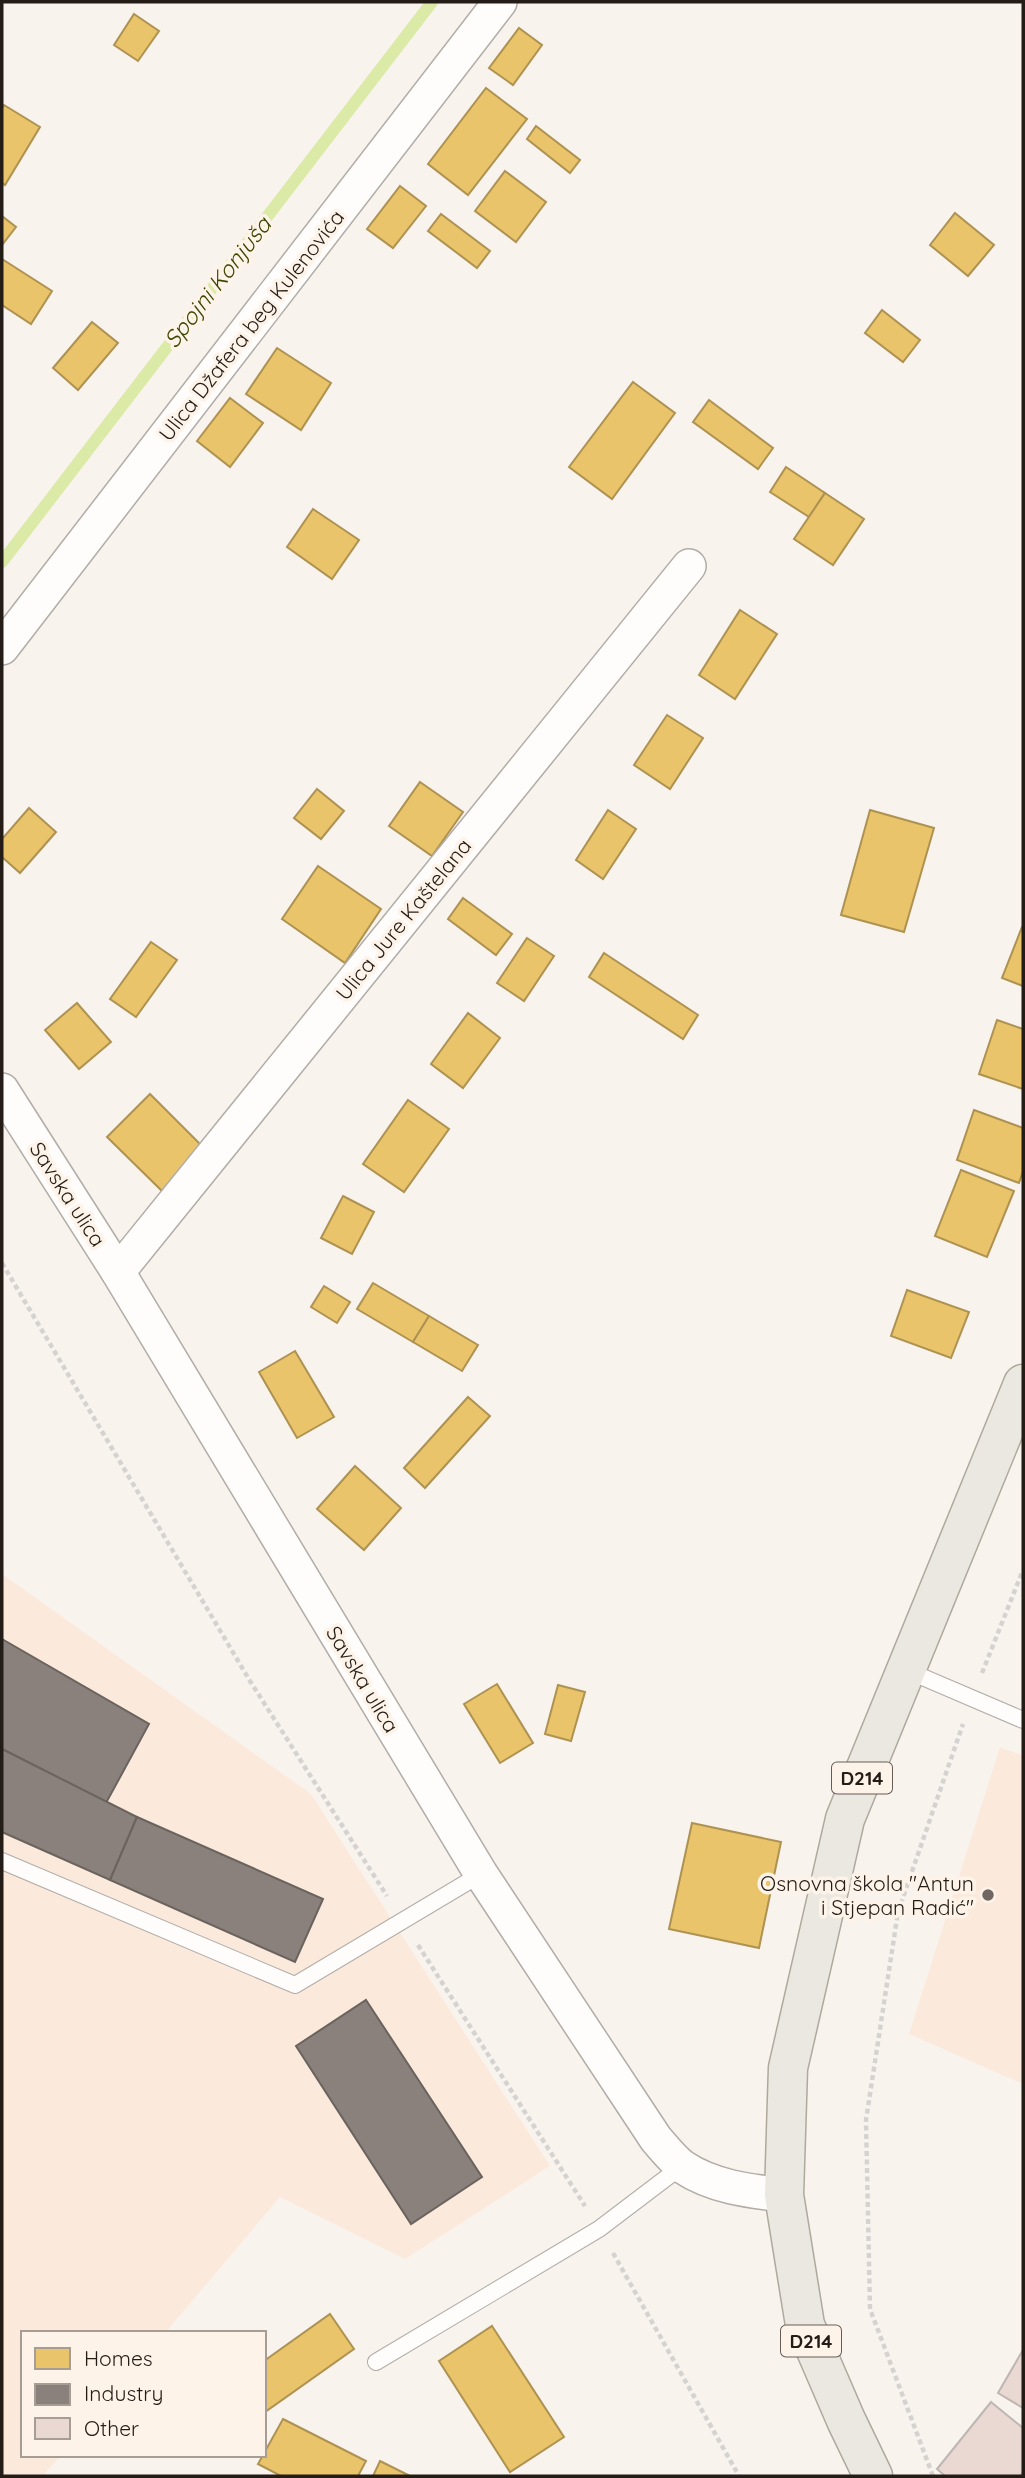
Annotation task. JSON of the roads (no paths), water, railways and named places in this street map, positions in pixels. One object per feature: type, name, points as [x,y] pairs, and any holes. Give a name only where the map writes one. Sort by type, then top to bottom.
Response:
[{"type":"main road","name":"D214","points":[[873,2476],[805,2325],[784,2194],[788,2068],[845,1819],[1023,1384]]},
{"type":"street","name":"Ulica Džafera beg Kulenovića","points":[[2,648],[500,2]]},
{"type":"street","name":"Ulica Jure Kaštelana","points":[[118,1272],[688,566]]},
{"type":"street","name":"Savska ulica","points":[[2,1090],[118,1272],[481,1874],[656,2139],[682,2166],[711,2181],[742,2191],[784,2194]]},
{"type":"lane","points":[[906,1670],[1023,1720]]},
{"type":"lane","points":[[2,1861],[295,1985],[481,1874]]},
{"type":"lane","points":[[376,2362],[599,2229],[682,2166]]},
{"type":"waterway","name":"Spojni Konjuša","points":[[2,562],[432,2]]},
{"type":"place","name":"Osnovna škola \"Antun i Stjepan Radić\"","points":[[988,1895]]}]
